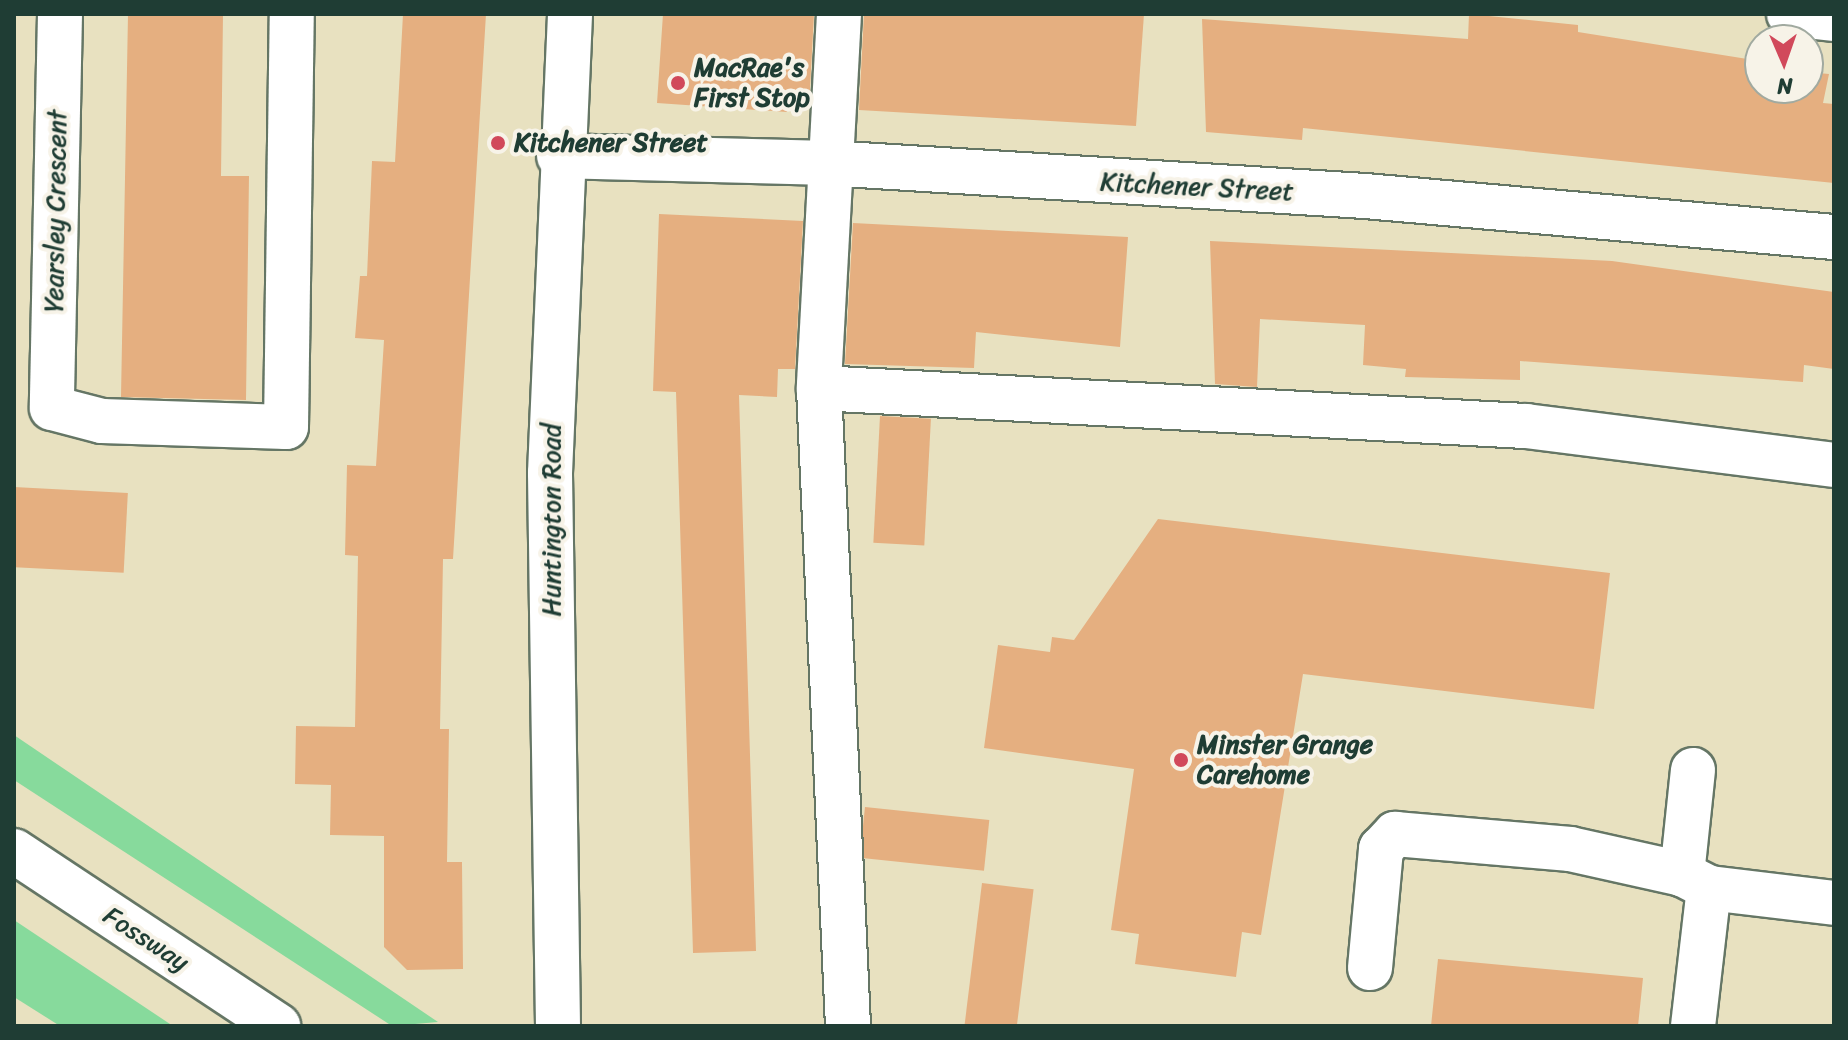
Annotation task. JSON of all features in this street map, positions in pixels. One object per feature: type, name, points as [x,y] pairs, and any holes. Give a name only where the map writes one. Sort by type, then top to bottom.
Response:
[{"type":"street","name":"Yearsley Crescent","points":[[60,14],[52,408],[102,421],[286,427],[292,14]]},
{"type":"street","name":"Huntington Road","points":[[558,1026],[550,473],[559,156],[570,14]]},
{"type":"street","points":[[839,14],[827,163],[819,388],[848,1026]]},
{"type":"street","points":[[1789,14],[1834,19]]},
{"type":"street","name":"Kitchener Street","points":[[559,156],[827,163],[1605,212],[1834,237]]},
{"type":"street","points":[[819,388],[1526,426],[1834,465]]},
{"type":"street","points":[[1693,770],[1696,881],[1693,1026]]},
{"type":"street","points":[[1370,968],[1381,849],[1395,834],[1570,849],[1696,881],[1834,903]]},
{"type":"street","name":"Fossway","points":[[14,851],[278,1026]]},
{"type":"green space","points":[[14,735],[438,1022],[392,1026],[14,780]]},
{"type":"green space","points":[[14,920],[173,1026],[60,1026],[14,997]]},
{"type":"building","points":[[128,14],[223,14],[221,176],[249,176],[246,400],[121,397]]},
{"type":"building","points":[[403,14],[486,14],[453,559],[443,559],[440,729],[449,729],[447,862],[462,862],[463,969],[407,970],[384,947],[384,836],[330,835],[331,785],[295,784],[296,726],[355,727],[358,556],[345,555],[347,465],[376,466],[384,340],[355,338],[360,276],[367,276],[372,161],[395,162]]},
{"type":"building","points":[[663,14],[814,14],[809,107],[787,105],[787,112],[657,103]]},
{"type":"building","points":[[864,14],[1144,14],[1136,126],[859,110]]},
{"type":"building","points":[[1469,14],[1578,25],[1578,32],[1744,58],[1744,104],[1834,104],[1834,183],[1303,128],[1302,140],[1206,132],[1202,19],[1468,39]]},
{"type":"building","points":[[1824,74],[1829,74],[1824,98]]},
{"type":"building","points":[[659,214],[803,221],[795,369],[778,369],[777,397],[739,395],[756,951],[693,953],[676,392],[653,391]]},
{"type":"building","points":[[853,223],[1128,237],[1120,347],[976,332],[974,368],[845,364]]},
{"type":"building","points":[[1210,241],[1612,261],[1834,292],[1834,369],[1804,365],[1803,382],[1520,361],[1520,380],[1405,377],[1406,369],[1363,365],[1365,325],[1260,319],[1257,387],[1215,384]]},
{"type":"building","points":[[880,416],[931,419],[924,545],[873,543]]},
{"type":"building","points":[[14,487],[128,493],[124,573],[14,567]]},
{"type":"building","name":"Minster Grange Carehome","points":[[1158,519],[1610,573],[1594,709],[1303,674],[1261,935],[1242,932],[1236,977],[1135,964],[1139,934],[1111,930],[1134,769],[984,748],[998,645],[1050,652],[1052,637],[1074,640]]},
{"type":"building","points":[[865,807],[989,820],[984,871],[860,858]]},
{"type":"building","points":[[982,883],[1034,889],[1017,1026],[964,1026]]},
{"type":"building","points":[[1438,959],[1643,978],[1638,1026],[1431,1026]]},
{"type":"place","name":"MacRae's First Stop","points":[[678,83]]},
{"type":"place","name":"Kitchener Street","points":[[498,143]]},
{"type":"place","name":"Minster Grange Carehome","points":[[1181,760]]}]
